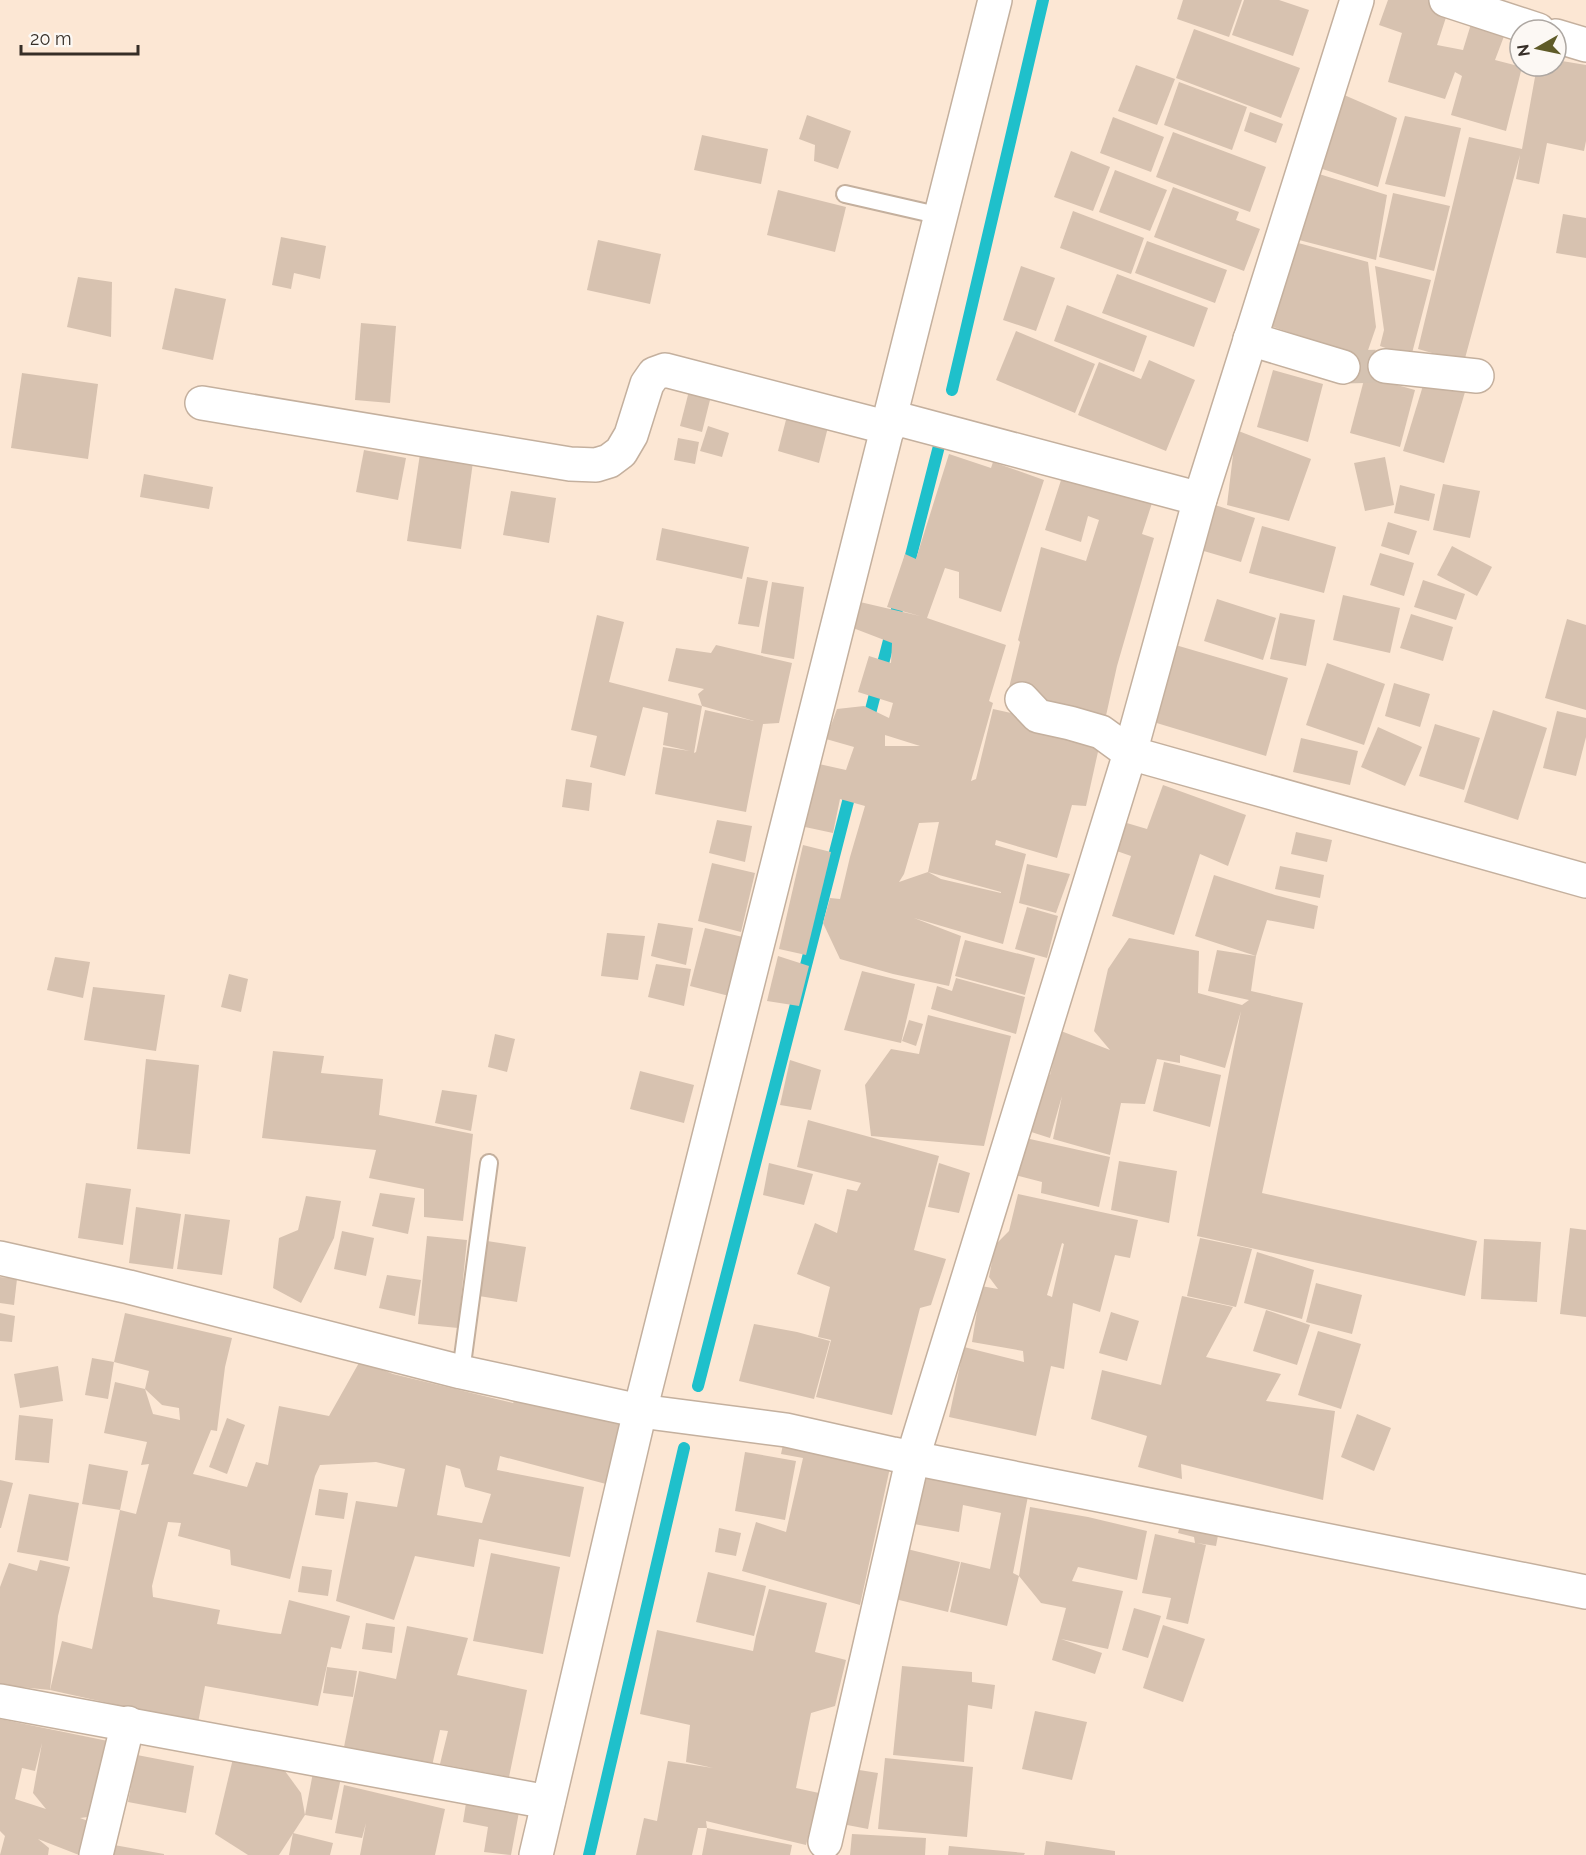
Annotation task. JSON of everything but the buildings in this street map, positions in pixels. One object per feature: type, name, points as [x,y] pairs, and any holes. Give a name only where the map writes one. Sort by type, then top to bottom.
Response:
[{"type":"street","points":[[536,1855],[640,1411],[995,0]]},
{"type":"street","points":[[825,1842],[913,1457],[1130,753],[1200,499],[1357,0]]},
{"type":"street","points":[[1446,0],[1508,20]]},
{"type":"street","points":[[1568,40],[1586,45]]},
{"type":"street","points":[[1250,339],[1343,367]]},
{"type":"street","points":[[1385,366],[1477,376]]},
{"type":"street","points":[[202,403],[570,464],[596,465],[609,461],[621,452],[631,435],[647,384],[654,374],[665,370],[890,422],[1200,499]]},
{"type":"street","points":[[1022,699],[1038,716],[1101,732],[1130,753],[1586,881]]},
{"type":"street","points":[[0,1257],[129,1287],[461,1372],[640,1411],[786,1430],[1586,1592]]},
{"type":"street","points":[[0,1701],[548,1802]]},
{"type":"street","points":[[96,1855],[128,1723]]},
{"type":"lane","points":[[844,194],[941,216]]},
{"type":"lane","points":[[461,1372],[489,1163]]},
{"type":"waterway","points":[[952,390],[1043,0]]},
{"type":"waterway","points":[[907,571],[939,446]]},
{"type":"waterway","points":[[867,725],[901,594]]},
{"type":"waterway","points":[[698,1386],[852,786]]},
{"type":"waterway","points":[[589,1855],[684,1448]]},
{"type":"tunnel","points":[[1343,367],[1385,366]]}]
